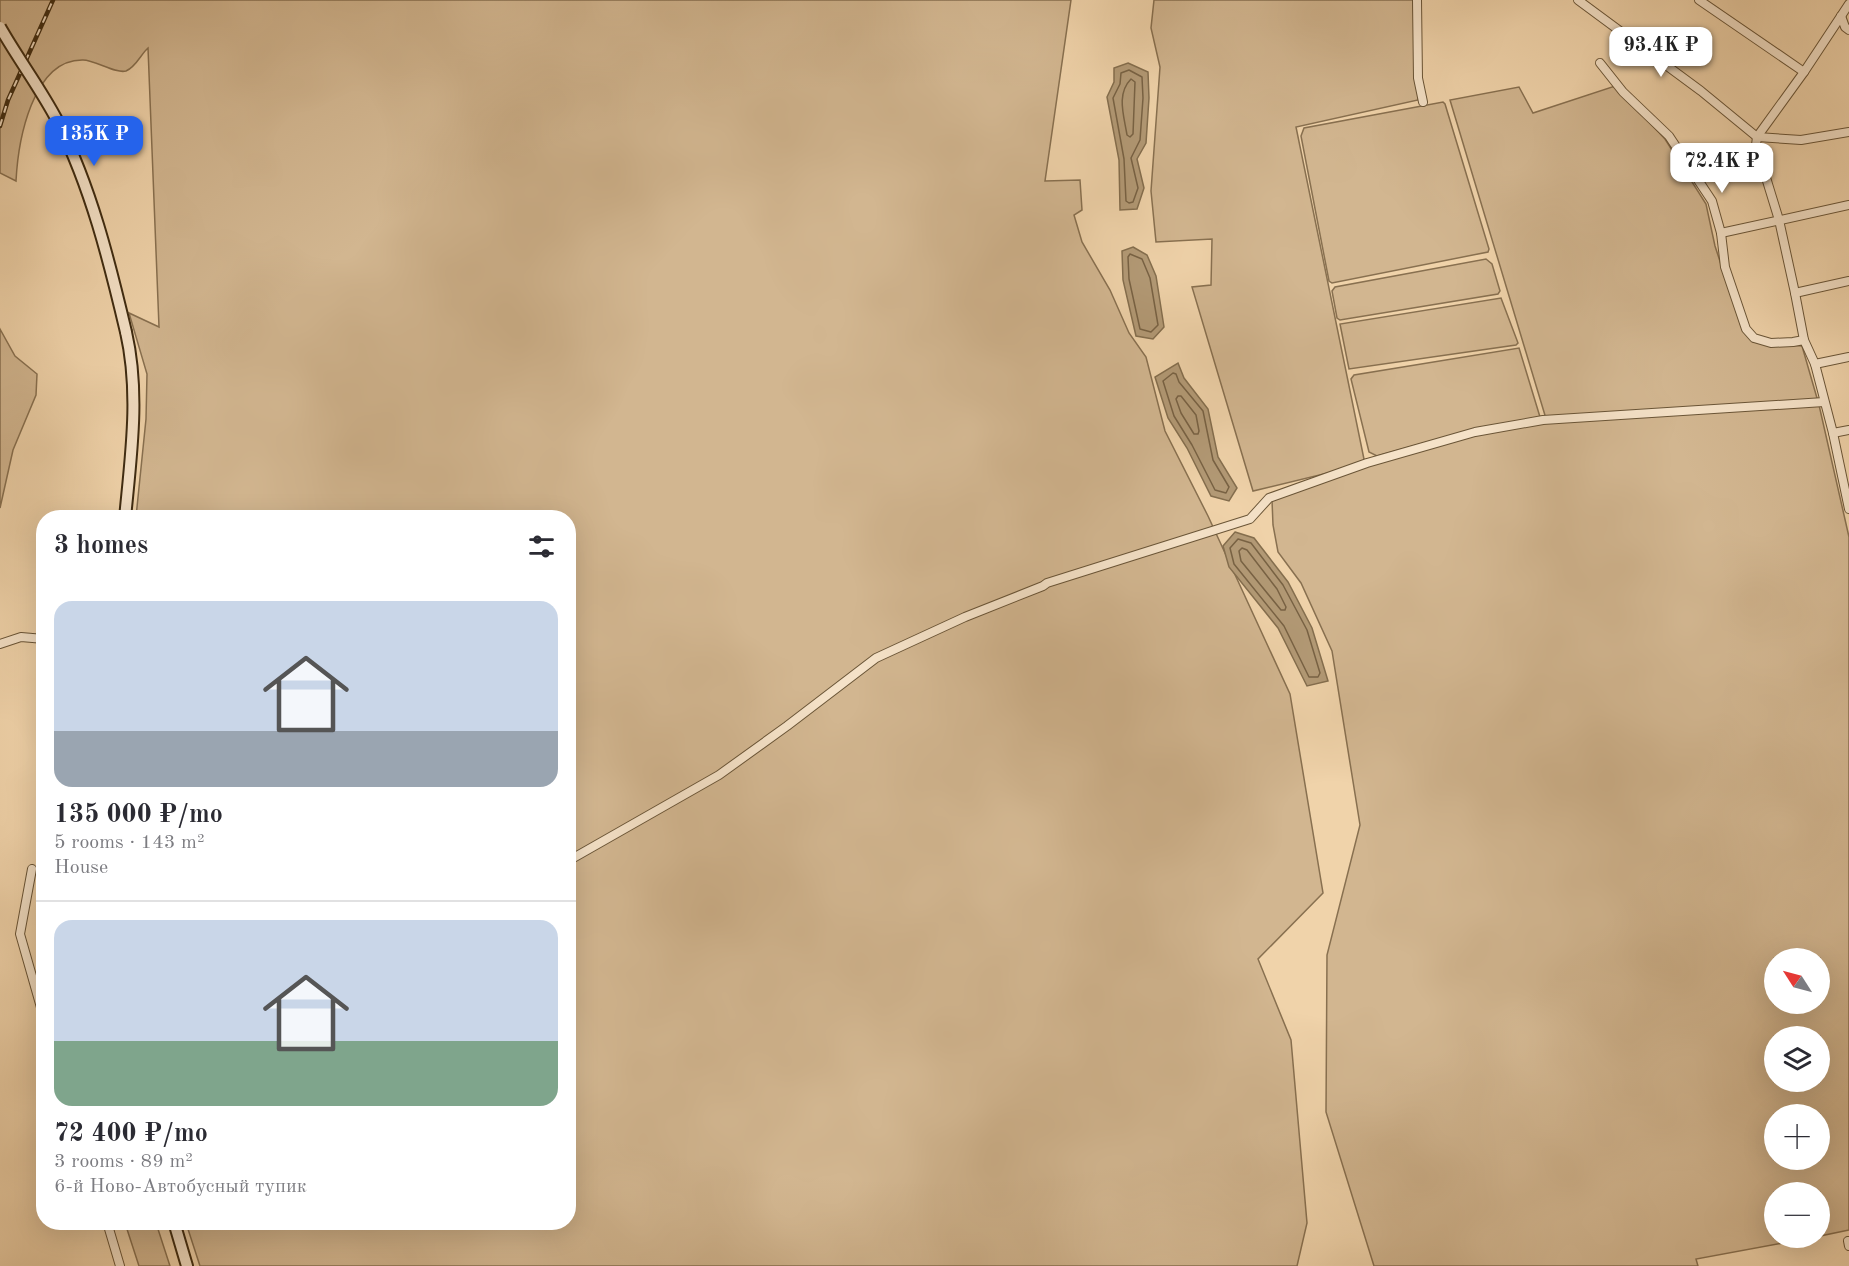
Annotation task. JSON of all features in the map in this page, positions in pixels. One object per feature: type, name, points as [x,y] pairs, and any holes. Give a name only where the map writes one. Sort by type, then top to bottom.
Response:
[{"type":"main road","points":[[0,27],[46,101],[76,162],[96,217],[126,332],[132,374],[135,424],[126,510]]},
{"type":"main road","points":[[176,1230],[187,1266]]},
{"type":"street","points":[[1417,0],[1418,78],[1423,102]]},
{"type":"street","points":[[1578,0],[1701,91],[1757,137],[1801,140],[1849,132]]},
{"type":"street","points":[[1700,0],[1804,72]]},
{"type":"street","points":[[1849,4],[1757,137],[1756,145],[1779,220],[1804,339],[1815,364],[1849,507]]},
{"type":"street","points":[[1841,16],[1845,27],[1849,30]]},
{"type":"street","points":[[1600,63],[1623,92],[1669,136],[1712,201],[1721,233],[1725,267],[1746,328],[1754,338],[1771,343],[1804,339]]},
{"type":"street","points":[[1721,233],[1849,205]]},
{"type":"street","points":[[1795,293],[1849,281]]},
{"type":"street","points":[[1815,364],[1849,357]]},
{"type":"street","points":[[576,856],[718,775],[876,658],[933,631],[1047,583],[1250,519],[1269,498],[1365,464],[1475,432],[1543,420],[1824,402]]},
{"type":"street","points":[[1833,433],[1849,430]]},
{"type":"street","points":[[0,644],[21,637],[36,638]]},
{"type":"street","points":[[32,869],[20,934],[36,990]]},
{"type":"street","points":[[109,1230],[120,1266]]},
{"type":"shaded area","points":[[0,0],[1071,0],[1045,181],[1080,180],[1082,210],[1074,215],[1082,242],[1110,290],[1129,333],[1146,357],[1165,431],[1208,516],[1290,694],[1323,893],[1258,959],[1291,1040],[1307,1223],[1297,1266],[200,1266],[188,1230],[576,1230],[576,510],[137,510],[146,419],[147,374],[129,313],[159,327],[148,48],[133,67],[126,71],[117,71],[83,60],[66,63],[51,73],[31,106],[20,146],[16,181],[0,173]]},
{"type":"shaded area","points":[[1154,0],[1413,0],[1418,100],[1296,127],[1365,464],[1253,491],[1192,287],[1211,285],[1212,239],[1156,242],[1151,191],[1160,67],[1151,28]]},
{"type":"shaded area","points":[[1615,86],[1665,139],[1706,204],[1715,246],[1742,329],[1753,342],[1802,346],[1819,405],[1849,537],[1849,1230],[1830,1234],[1830,1182],[1764,1182],[1764,1246],[1696,1259],[1698,1266],[1374,1266],[1326,1112],[1327,955],[1360,825],[1332,651],[1301,583],[1278,552],[1273,525],[1272,500],[1370,465],[1475,433],[1547,422],[1450,100],[1519,87],[1533,113]]},
{"type":"shaded area","points":[[1443,102],[1489,249],[1488,252],[1332,283],[1329,281],[1301,136],[1304,128]]},
{"type":"shaded area","points":[[1486,259],[1492,264],[1500,291],[1498,294],[1340,320],[1337,318],[1332,291],[1335,287]]},
{"type":"shaded area","points":[[1501,298],[1518,343],[1516,345],[1349,369],[1340,324]]},
{"type":"shaded area","points":[[0,329],[15,356],[37,374],[36,395],[13,450],[0,508]]},
{"type":"shaded area","points":[[1519,348],[1540,417],[1474,429],[1377,456],[1369,452],[1351,379],[1354,375]]},
{"type":"shaded area","points":[[127,1230],[158,1230],[170,1266],[139,1266]]},
{"type":"water","points":[[1128,63],[1148,72],[1149,98],[1146,143],[1137,159],[1144,188],[1137,209],[1120,210],[1119,160],[1107,97],[1114,82],[1114,68]]},
{"type":"water","points":[[1133,247],[1147,255],[1156,276],[1164,327],[1153,339],[1136,336],[1123,280],[1122,251]]},
{"type":"water","points":[[1178,363],[1184,378],[1208,409],[1218,457],[1237,488],[1229,501],[1211,496],[1187,448],[1168,418],[1155,377]]},
{"type":"water","points":[[1235,532],[1254,538],[1288,582],[1312,628],[1328,681],[1307,686],[1278,628],[1229,567],[1223,546]]},
{"type":"railway","points":[[0,126],[8,100],[53,0]]}]
